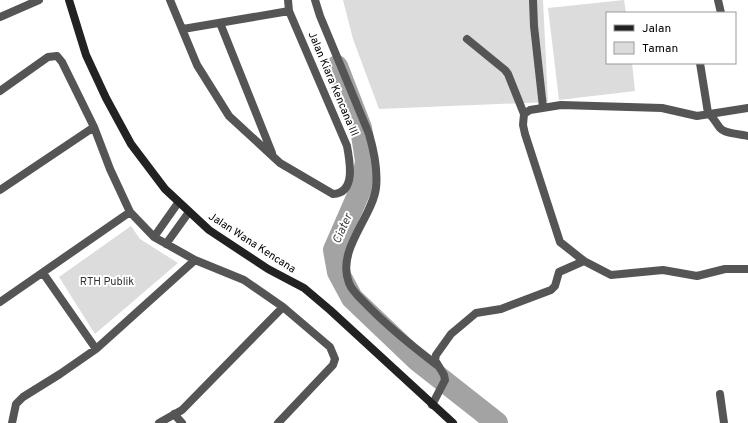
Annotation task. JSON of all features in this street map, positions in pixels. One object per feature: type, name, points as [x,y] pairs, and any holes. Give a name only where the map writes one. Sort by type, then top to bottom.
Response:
[{"type":"street","points":[[0,17],[39,0]]},
{"type":"street","name":"Jalan Wana Kencana","points":[[69,0],[86,55],[131,144],[165,189],[178,203],[209,230],[268,269],[304,288],[434,402],[452,423]]},
{"type":"street","name":"Jalan Kiara Kencana III","points":[[170,0],[197,65],[230,116],[280,163],[332,194],[344,191],[348,185],[350,162],[347,146],[289,11],[288,0]]},
{"type":"street","points":[[315,0],[369,134],[374,151],[376,189],[352,243],[347,265],[349,284],[395,333],[437,365]]},
{"type":"street","points":[[533,0],[534,26],[543,108]]},
{"type":"street","points":[[718,0],[721,12]]},
{"type":"street","points":[[183,29],[289,11]]},
{"type":"street","points":[[220,23],[273,156]]},
{"type":"street","points":[[467,39],[505,70],[524,114],[523,125],[525,134],[560,242],[584,261],[611,275],[663,270],[697,276],[725,269],[748,269]]},
{"type":"street","points":[[0,91],[48,57],[57,56],[62,62],[94,127],[110,169],[130,212],[154,237],[195,260],[244,280],[283,307],[330,347],[334,359],[329,372],[278,423]]},
{"type":"street","points":[[700,64],[708,113],[716,120],[720,129],[748,136]]},
{"type":"street","points":[[524,114],[530,110],[561,105],[662,108],[697,116],[708,113],[748,108]]},
{"type":"street","points":[[0,190],[94,127]]},
{"type":"street","points":[[154,237],[178,203]]},
{"type":"street","points":[[0,302],[130,212]]},
{"type":"street","points":[[166,244],[189,212]]},
{"type":"street","points":[[12,423],[16,404],[23,397],[96,349],[195,260]]},
{"type":"street","points":[[434,402],[445,380],[435,360],[436,354],[451,334],[476,312],[501,309],[548,291],[555,286],[559,272],[564,268],[584,261]]},
{"type":"street","points":[[43,273],[96,349]]},
{"type":"street","points":[[159,423],[182,410],[283,307]]},
{"type":"street","points":[[720,394],[724,423]]},
{"type":"street","points":[[174,414],[182,423]]},
{"type":"green space","points":[[343,0],[543,0],[548,102],[379,109],[353,39]]},
{"type":"green space","points":[[624,0],[626,12],[606,12],[606,64],[632,64],[635,91],[559,100],[548,8]]},
{"type":"green space","name":"RTH Publik","points":[[131,226],[140,239],[178,263],[95,334],[59,277]]},
{"type":"waterway","name":"Ciater","points":[[337,66],[361,128],[366,161],[362,186],[334,250],[338,272],[352,298],[417,360],[497,423]]}]
